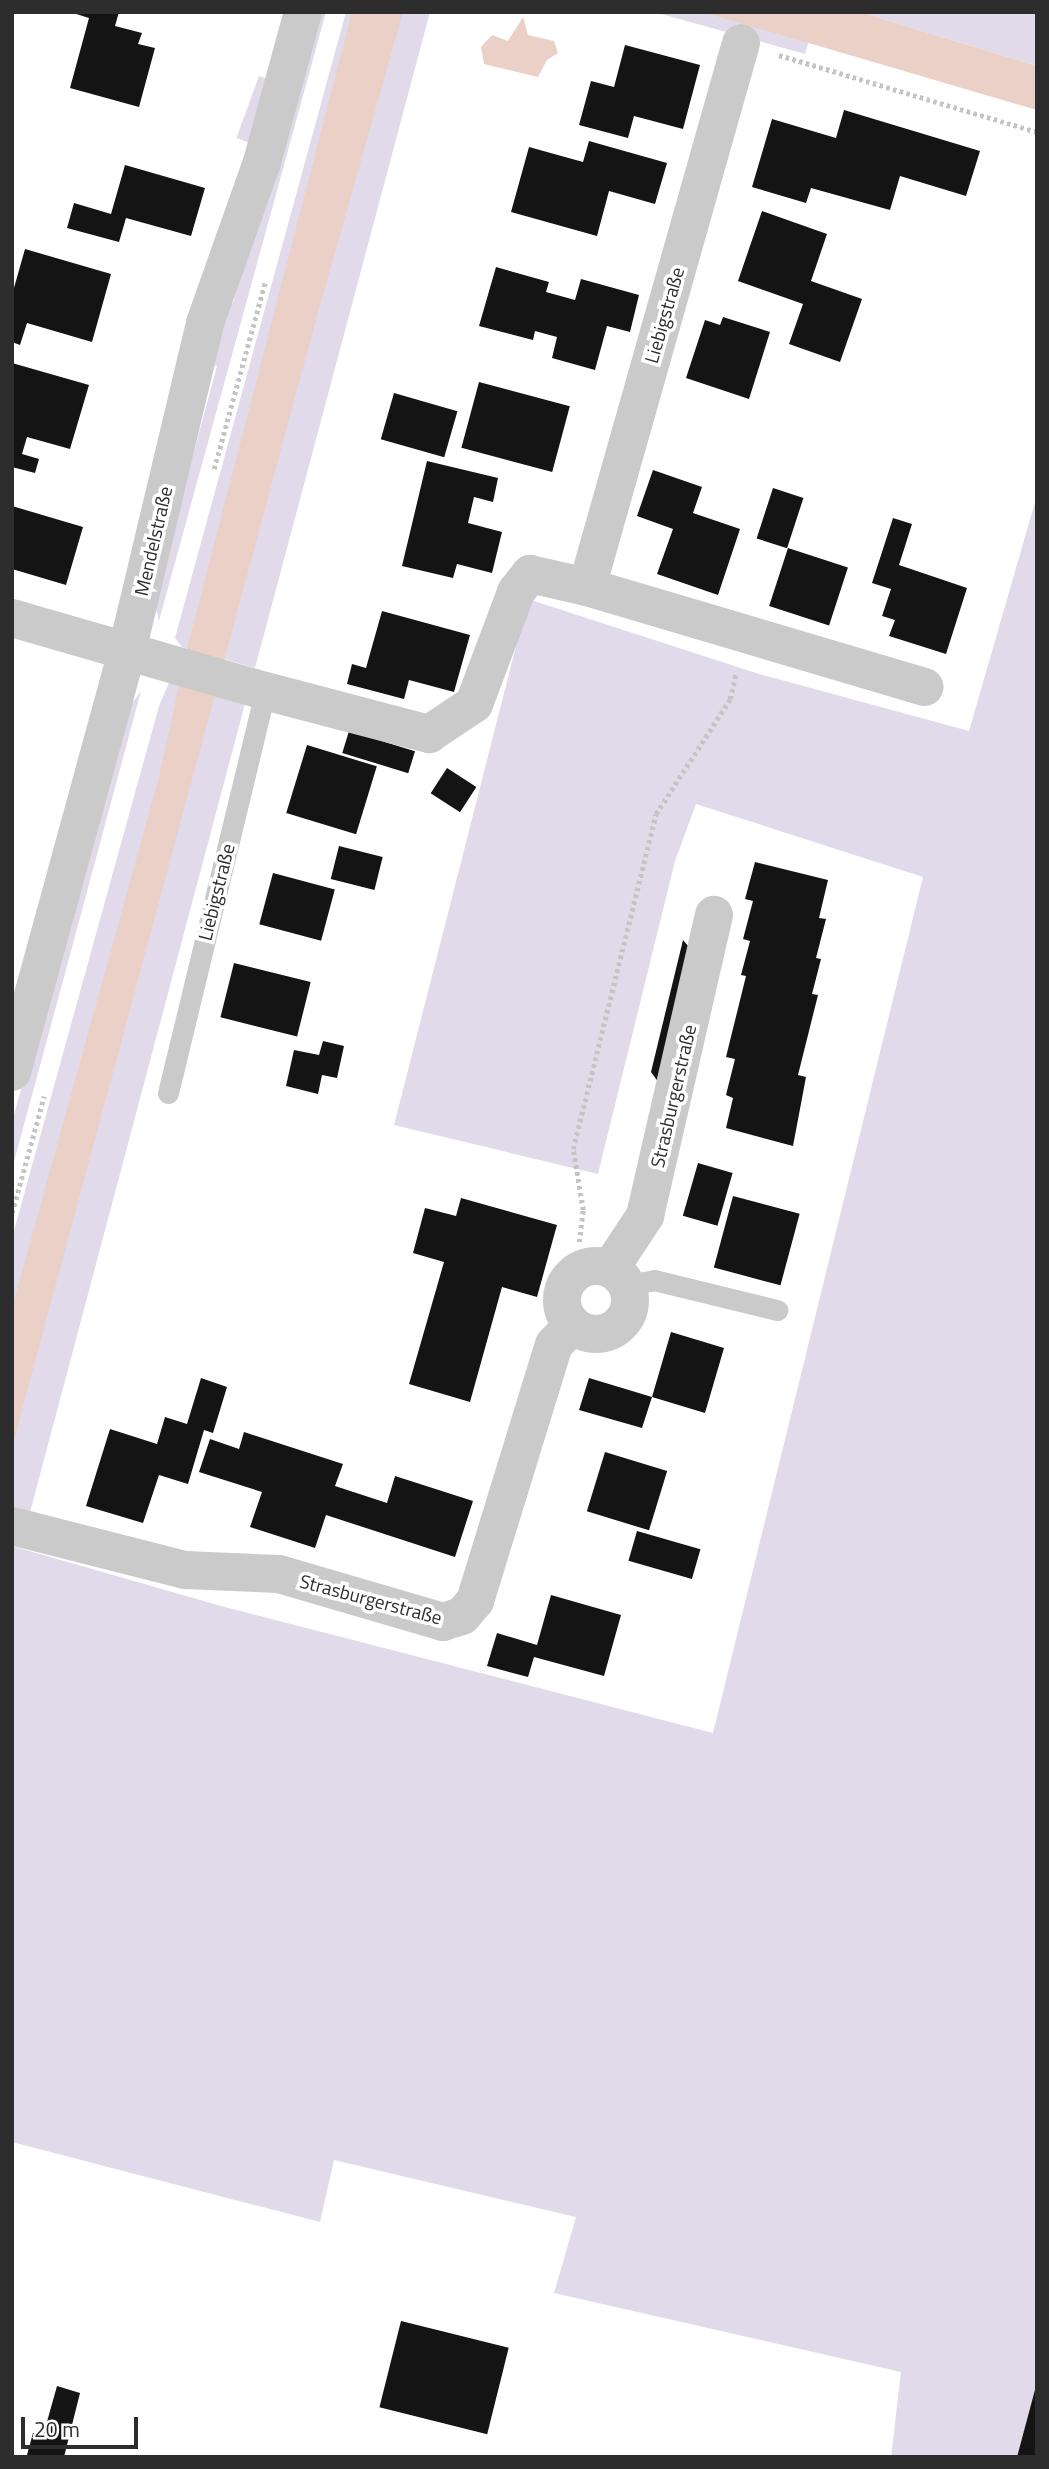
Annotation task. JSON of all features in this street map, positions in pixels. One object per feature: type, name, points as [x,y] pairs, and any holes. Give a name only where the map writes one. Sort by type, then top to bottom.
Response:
[{"type":"street","name":"Mendelstraße","points":[[12,1072],[127,651],[205,323],[262,162],[303,12]]},
{"type":"street","name":"Liebigstraße","points":[[587,587],[741,43]]},
{"type":"street","points":[[12,618],[429,734],[474,704],[516,592],[530,574],[587,587],[925,687]]},
{"type":"street","name":"Strasburgerstraße","points":[[604,1275],[630,1308],[617,1328],[594,1335],[572,1325],[562,1304],[567,1281],[604,1275],[645,1216],[714,915]]},
{"type":"street","name":"Strasburgerstraße","points":[[12,1526],[185,1570],[279,1574],[443,1622],[462,1616],[475,1601],[554,1345],[572,1325]]},
{"type":"lane","name":"Liebigstraße","points":[[168,1093],[248,685]]},
{"type":"lane","points":[[604,1275],[654,1280],[777,1310]]},
{"type":"path","points":[[741,43],[1037,132]]},
{"type":"path","points":[[604,1275],[583,1210],[573,1149],[656,814],[730,699],[745,634]]},
{"type":"shaded area","points":[[312,12],[326,12],[159,621],[154,601],[217,366],[205,363],[222,301],[233,303]]},
{"type":"shaded area","points":[[346,12],[430,12],[255,668],[182,647],[175,638]]},
{"type":"shaded area","points":[[352,12],[403,12],[314,327],[12,1447],[12,1308],[159,777],[188,645]]},
{"type":"shaded area","points":[[654,12],[817,12],[805,54]]},
{"type":"shaded area","points":[[703,12],[860,12],[1037,66],[1037,110]]},
{"type":"shaded area","points":[[860,12],[1037,12],[1037,66]]},
{"type":"shaded area","points":[[523,17],[528,35],[554,41],[558,53],[547,60],[538,77],[484,64],[481,47],[492,35],[508,41]]},
{"type":"shaded area","points":[[259,76],[273,81],[251,143],[236,138]]},
{"type":"shaded area","points":[[1037,495],[1037,2383],[1017,2457],[891,2457],[901,2372],[554,2293],[576,2217],[334,2160],[320,2222],[12,2142],[12,1546],[221,1606],[713,1733],[923,877],[696,804],[675,861],[598,1174],[394,1125],[528,599],[756,673],[969,731]]},
{"type":"shaded area","points":[[170,680],[246,700],[29,1516],[12,1511],[12,1238],[159,706]]},
{"type":"shaded area","points":[[141,691],[12,1169],[12,1122],[123,715]]},
{"type":"building","points":[[70,12],[119,12],[115,26],[142,33],[138,44],[155,48],[139,107],[70,88],[89,18]]},
{"type":"building","points":[[625,45],[700,65],[683,129],[634,116],[628,138],[579,125],[591,81],[614,87]]},
{"type":"building","points":[[844,110],[980,151],[966,196],[900,176],[890,210],[811,188],[806,203],[752,187],[772,119],[836,138]]},
{"type":"building","points":[[589,141],[667,163],[655,204],[609,191],[597,236],[511,212],[529,147],[583,162]]},
{"type":"building","points":[[125,165],[205,188],[191,236],[126,218],[119,242],[67,228],[74,203],[111,214]]},
{"type":"building","points":[[762,211],[827,234],[811,281],[862,299],[840,362],[789,344],[803,304],[738,281]]},
{"type":"building","points":[[25,249],[111,274],[92,342],[27,323],[20,345],[12,342],[12,295]]},
{"type":"building","points":[[496,267],[549,282],[546,292],[575,300],[581,279],[639,295],[630,332],[607,326],[595,370],[552,358],[557,337],[535,331],[533,340],[479,326]]},
{"type":"building","points":[[723,317],[770,332],[749,399],[686,378],[705,320],[720,325]]},
{"type":"building","points":[[12,363],[89,385],[70,449],[27,437],[22,454],[39,459],[35,473],[12,467]]},
{"type":"building","points":[[479,382],[570,406],[552,472],[461,448]]},
{"type":"building","points":[[394,393],[457,411],[444,457],[381,439]]},
{"type":"building","points":[[427,461],[498,478],[493,502],[474,497],[468,523],[502,532],[492,573],[457,564],[453,578],[402,566]]},
{"type":"building","points":[[653,470],[702,487],[693,513],[740,529],[718,595],[657,574],[673,529],[637,516]]},
{"type":"building","points":[[773,488],[803,498],[787,548],[757,538]]},
{"type":"building","points":[[12,506],[83,527],[66,585],[12,569]]},
{"type":"building","points":[[893,518],[912,524],[899,565],[967,588],[946,654],[889,636],[895,620],[882,616],[891,589],[872,583]]},
{"type":"building","points":[[788,548],[848,567],[829,625],[769,606]]},
{"type":"building","points":[[382,611],[470,635],[454,692],[409,680],[404,699],[347,684],[352,664],[366,668]]},
{"type":"building","points":[[349,731],[415,751],[408,773],[342,753]]},
{"type":"building","points":[[307,745],[377,766],[356,834],[286,813]]},
{"type":"building","points":[[447,768],[476,787],[460,812],[431,793]]},
{"type":"building","points":[[339,846],[383,857],[374,890],[331,879]]},
{"type":"building","points":[[755,862],[828,880],[819,918],[826,919],[816,958],[821,959],[812,994],[818,995],[798,1075],[806,1077],[793,1146],[726,1128],[733,1098],[726,1095],[735,1059],[726,1057],[746,976],[741,975],[750,941],[743,939],[753,901],[745,899]]},
{"type":"building","points":[[273,873],[335,890],[321,941],[259,924]]},
{"type":"building","points":[[683,940],[701,961],[669,1097],[651,1072]]},
{"type":"building","points":[[234,963],[311,982],[297,1036],[220,1017]]},
{"type":"building","points":[[323,1041],[344,1046],[337,1078],[322,1075],[318,1094],[286,1086],[294,1050],[319,1055]]},
{"type":"building","points":[[698,1163],[733,1173],[717,1226],[683,1216]]},
{"type":"building","points":[[733,1196],[800,1214],[780,1285],[714,1267]]},
{"type":"building","points":[[461,1198],[557,1225],[537,1297],[502,1287],[470,1402],[409,1384],[444,1262],[413,1253],[425,1208],[456,1216]]},
{"type":"building","points":[[671,1332],[724,1348],[705,1413],[652,1397]]},
{"type":"building","points":[[201,1378],[227,1387],[213,1433],[204,1430],[188,1484],[159,1475],[143,1523],[86,1506],[110,1429],[157,1444],[165,1417],[187,1424]]},
{"type":"building","points":[[589,1378],[652,1397],[642,1428],[579,1410]]},
{"type":"building","points":[[244,1432],[343,1464],[335,1486],[387,1503],[395,1476],[473,1501],[455,1557],[326,1515],[315,1548],[250,1527],[262,1492],[199,1472],[210,1439],[239,1449]]},
{"type":"building","points":[[605,1452],[667,1471],[649,1530],[587,1511]]},
{"type":"building","points":[[637,1531],[700,1549],[692,1579],[628,1561]]},
{"type":"building","points":[[551,1595],[621,1615],[604,1676],[534,1657],[528,1677],[487,1666],[497,1633],[537,1645]]},
{"type":"building","points":[[401,2321],[509,2348],[487,2434],[379,2407]]},
{"type":"building","points":[[57,2386],[80,2393],[64,2457],[27,2455],[33,2433],[43,2436]]},
{"type":"building","points":[[1036,2386],[1037,2457],[1017,2457]]}]
